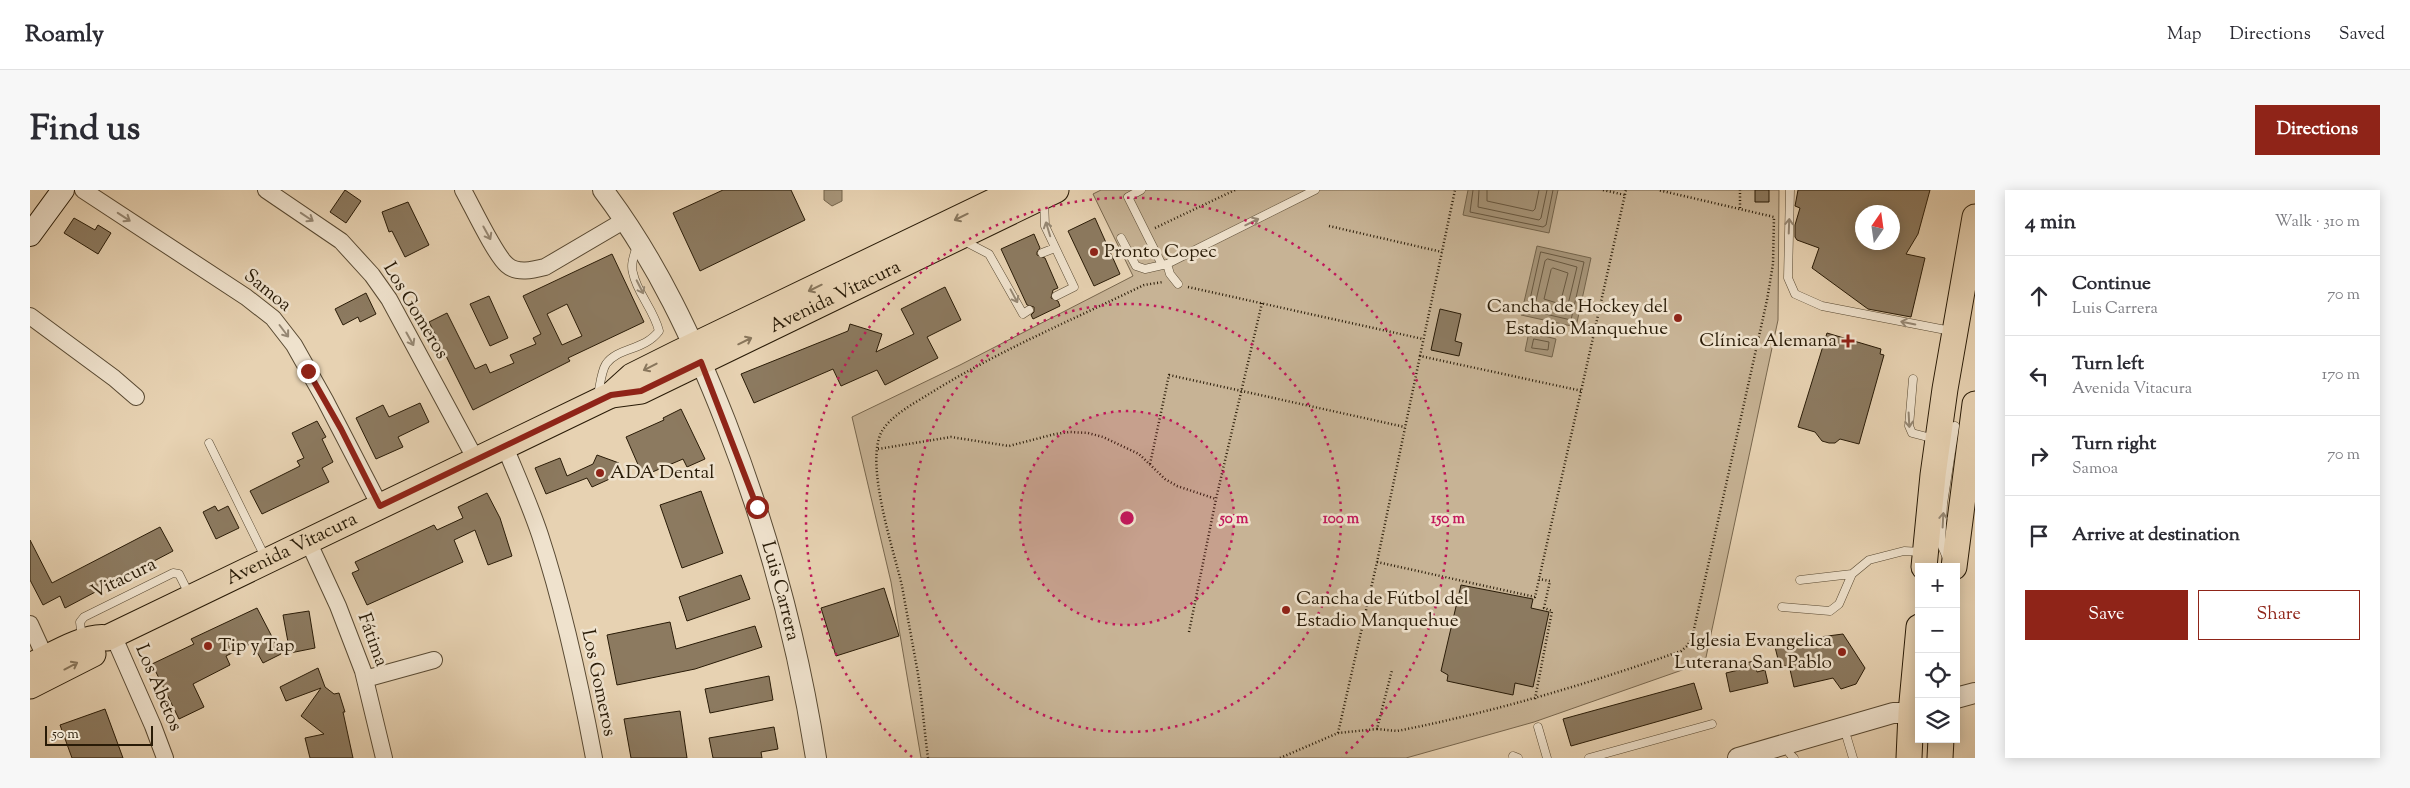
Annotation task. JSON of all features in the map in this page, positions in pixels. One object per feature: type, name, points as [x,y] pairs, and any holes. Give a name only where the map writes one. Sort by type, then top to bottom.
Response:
[{"type":"main road","points":[[30,212],[46,190]]},
{"type":"main road","points":[[30,235],[63,190]]},
{"type":"main road","name":"Avenida Vitacura","points":[[697,354],[1008,192]]},
{"type":"main road","name":"Avenida Vitacura","points":[[38,662],[82,642],[99,637],[110,637],[505,447],[604,398],[632,376],[697,354],[958,238],[1050,193]]},
{"type":"main road","points":[[1925,560],[1946,433],[1945,389],[1975,217]]},
{"type":"main road","points":[[1955,563],[1970,490],[1975,403],[1962,382],[1968,348],[1965,338],[1956,332]]},
{"type":"main road","name":"Avenida Vitacura","points":[[30,686],[93,654],[110,637]]},
{"type":"main road","points":[[1916,698],[1918,653]]},
{"type":"main road","points":[[1909,758],[1915,712]]},
{"type":"main road","points":[[1940,758],[1941,743]]},
{"type":"street","name":"Samoa","points":[[83,190],[246,296],[273,318],[294,346],[325,400],[380,506]]},
{"type":"street","name":"Los Gomeros","points":[[266,190],[341,241],[372,275],[388,299],[476,460]]},
{"type":"street","points":[[463,190],[498,253],[507,266],[517,270],[530,271],[544,267],[625,220]]},
{"type":"street","name":"Luis Carrera","points":[[603,190],[639,241],[697,354],[733,440],[767,542],[794,643],[816,758]]},
{"type":"street","points":[[30,316],[114,378],[136,397]]},
{"type":"street","name":"Los Gomeros","points":[[505,447],[540,534],[560,603],[594,758]]},
{"type":"street","name":"Fátima","points":[[308,541],[338,606],[365,679],[384,758]]},
{"type":"street","points":[[30,624],[38,662]]},
{"type":"street","name":"Los Abetos","points":[[110,637],[147,711],[164,758]]},
{"type":"street","points":[[365,679],[434,660]]},
{"type":"street","points":[[1960,697],[1975,693]]},
{"type":"street","points":[[1787,757],[1894,724],[1915,712]]},
{"type":"street","points":[[1738,758],[1893,713],[1915,712]]},
{"type":"lane","points":[[1141,190],[1128,197],[1145,233],[1178,284]]},
{"type":"lane","points":[[1121,238],[1136,266],[1145,269],[1165,265],[1315,190]]},
{"type":"lane","points":[[1790,190],[1788,278],[1795,294],[1822,306],[1956,332]]},
{"type":"lane","points":[[1050,193],[1045,226],[1074,287],[1056,296]]},
{"type":"lane","points":[[958,238],[989,254],[1001,272],[1023,314],[1029,310]]},
{"type":"lane","points":[[604,398],[605,366],[612,357],[652,340],[659,331],[657,322],[633,273],[632,262],[639,241]]},
{"type":"lane","points":[[1042,254],[1055,248]]},
{"type":"lane","points":[[1001,272],[1010,268]]},
{"type":"lane","points":[[1913,380],[1909,426],[1912,433],[1946,433],[1941,544],[1948,563]]},
{"type":"lane","points":[[209,444],[266,561]]},
{"type":"lane","points":[[1782,607],[1830,611],[1839,604],[1852,574],[1869,560],[1904,551],[1925,560]]},
{"type":"lane","name":"Vitacura","points":[[82,642],[80,622],[84,617],[173,573],[179,574],[191,598]]},
{"type":"lane","points":[[1800,580],[1852,574]]},
{"type":"lane","points":[[1589,758],[1712,724]]},
{"type":"lane","points":[[1538,727],[1547,758]]},
{"type":"lane","points":[[1847,738],[1853,758]]},
{"type":"path","points":[[1145,233],[1235,190]]},
{"type":"path","points":[[1338,733],[1377,562],[1455,190]]},
{"type":"path","points":[[1603,190],[1625,195]]},
{"type":"path","points":[[1377,562],[1535,597],[1626,190]]},
{"type":"path","points":[[1280,758],[1338,733],[1377,729],[1397,731],[1535,699],[1610,676],[1681,650],[1687,646],[1692,638],[1767,300],[1773,264],[1774,217],[1658,190]]},
{"type":"path","points":[[1740,190],[1740,209]]},
{"type":"path","points":[[1329,226],[1442,252]]},
{"type":"path","points":[[928,758],[918,671],[902,585],[884,513],[878,474],[878,449],[881,433],[887,424],[915,403],[958,376],[1017,345],[1144,284],[1158,282],[1178,284],[1423,339]]},
{"type":"path","points":[[1189,632],[1216,499],[1262,303]]},
{"type":"path","points":[[1420,356],[1582,391]]},
{"type":"path","points":[[1150,464],[1169,375],[1405,427]]},
{"type":"path","points":[[878,449],[951,437],[1009,446],[1070,432],[1103,437],[1139,454],[1166,479],[1178,486],[1216,499]]},
{"type":"path","points":[[1535,699],[1552,611],[1544,608],[1550,582],[1539,579]]},
{"type":"path","points":[[1377,729],[1392,670]]},
{"type":"shaded area","points":[[1101,190],[1779,190],[1778,320],[1705,662],[1534,722],[1406,758],[921,758],[891,582],[852,417],[960,365],[1133,276],[1093,194]]},
{"type":"water","points":[[824,190],[842,190],[842,201],[832,206],[824,200]]},
{"type":"water","points":[[1468,190],[1558,190],[1549,233],[1463,215]]},
{"type":"water","points":[[1537,246],[1591,258],[1576,327],[1521,315]]},
{"type":"water","points":[[1529,332],[1556,339],[1552,357],[1525,351]]},
{"type":"building","points":[[345,190],[361,201],[346,223],[330,212]]},
{"type":"building","points":[[723,190],[791,190],[805,220],[700,271],[673,213]]},
{"type":"building","points":[[1755,190],[1769,190],[1769,202],[1755,202]]},
{"type":"building","points":[[1798,190],[1930,190],[1918,234],[1906,254],[1925,258],[1911,317],[1868,309],[1812,268],[1819,248],[1797,240],[1795,237],[1795,225],[1800,208],[1795,206]]},
{"type":"building","points":[[408,202],[429,245],[405,257],[392,231],[389,232],[382,212]]},
{"type":"building","points":[[74,218],[95,230],[98,225],[111,233],[98,254],[64,233]]},
{"type":"building","name":"Pronto Copec","points":[[1095,218],[1120,274],[1094,286],[1068,231]]},
{"type":"building","points":[[1034,234],[1040,248],[1037,255],[1045,258],[1058,288],[1053,290],[1051,298],[1058,301],[1060,306],[1033,319],[1031,315],[1034,312],[1034,307],[1027,305],[1001,249]]},
{"type":"building","points":[[612,254],[644,322],[568,358],[570,361],[473,410],[429,322],[447,313],[475,369],[486,364],[490,373],[514,363],[510,355],[536,344],[533,338],[541,334],[523,296]],"holes":[[[567,304],[582,336],[562,345],[547,314]]]},
{"type":"building","points":[[945,287],[961,320],[927,337],[938,358],[885,385],[877,370],[841,386],[833,369],[754,403],[741,374],[848,331],[850,324],[882,334],[876,352],[914,334],[901,309]]},
{"type":"building","points":[[366,293],[376,314],[360,322],[358,317],[343,325],[335,309]]},
{"type":"building","points":[[489,296],[508,338],[490,346],[470,304]]},
{"type":"building","points":[[1440,309],[1461,314],[1455,341],[1462,343],[1459,356],[1431,350]]},
{"type":"building","points":[[1827,333],[1881,349],[1880,354],[1884,355],[1859,444],[1840,439],[1835,443],[1829,443],[1822,441],[1815,432],[1798,427]]},
{"type":"building","points":[[420,403],[429,422],[398,437],[403,447],[376,459],[356,418],[383,405],[389,417]]},
{"type":"building","points":[[681,409],[705,459],[687,467],[683,459],[643,476],[626,437],[664,420],[663,418]]},
{"type":"building","points":[[317,421],[326,437],[322,439],[333,462],[322,468],[329,482],[262,514],[250,491],[300,466],[297,461],[304,458],[292,433]]},
{"type":"building","points":[[597,455],[619,463],[614,477],[592,487],[587,478],[546,494],[535,468],[560,458],[567,476],[593,464]]},
{"type":"building","points":[[701,491],[723,553],[682,568],[660,505]]},
{"type":"building","points":[[487,493],[500,518],[512,556],[488,565],[475,530],[454,540],[463,562],[367,605],[352,573],[359,570],[355,562],[434,525],[437,530],[463,518],[458,507]]},
{"type":"building","points":[[215,506],[218,511],[228,506],[239,528],[216,539],[203,512]]},
{"type":"building","points":[[160,527],[173,551],[65,608],[60,596],[43,605],[30,580],[30,540],[52,583]]},
{"type":"building","points":[[741,575],[750,599],[687,621],[679,597]]},
{"type":"building","points":[[1461,585],[1533,599],[1531,608],[1549,612],[1533,687],[1515,683],[1513,695],[1447,681],[1448,675],[1441,671]]},
{"type":"building","points":[[884,588],[899,636],[836,656],[821,608]]},
{"type":"building","points":[[257,608],[281,654],[263,663],[252,643],[226,656],[230,665],[193,684],[204,707],[179,719],[152,664],[194,644],[191,639]]},
{"type":"building","points":[[309,611],[315,648],[290,653],[283,615]]},
{"type":"building","points":[[670,622],[676,649],[755,626],[762,647],[695,669],[617,685],[607,635]]},
{"type":"building","points":[[1843,634],[1865,668],[1856,684],[1841,689],[1833,678],[1794,687],[1789,665],[1780,667],[1775,647]]},
{"type":"building","points":[[1754,661],[1757,672],[1765,670],[1768,683],[1730,692],[1726,673],[1743,669],[1741,664]]},
{"type":"building","points":[[318,668],[325,687],[334,694],[339,693],[345,712],[343,712],[353,758],[310,758],[305,738],[324,734],[301,716],[321,688],[286,701],[280,687]]},
{"type":"building","points":[[769,676],[773,700],[710,713],[705,689]]},
{"type":"building","points":[[1694,683],[1702,709],[1571,746],[1563,719]]},
{"type":"building","points":[[105,709],[123,758],[72,758],[60,725]]},
{"type":"building","points":[[680,711],[687,758],[631,758],[624,719]]},
{"type":"building","points":[[774,727],[778,749],[761,752],[762,758],[713,758],[709,738]]},
{"type":"place","name":"Pronto Copec","points":[[1094,252]]},
{"type":"place","name":"Cancha de Hockey del Estadio Manquehue","points":[[1678,318]]},
{"type":"place","name":"Clínica Alemana","points":[[1848,341]]},
{"type":"place","name":"ADA Dental","points":[[600,473]]},
{"type":"place","name":"Cancha de Fútbol del Estadio Manquehue","points":[[1286,610]]},
{"type":"place","name":"Tip y Tap","points":[[208,646]]},
{"type":"place","name":"Iglesia Evangelica Luterana San Pablo","points":[[1842,652]]},
{"type":"route","points":[[308,371],[341,429],[380,506],[611,395],[641,391],[701,362],[733,440],[757,507]]}]
